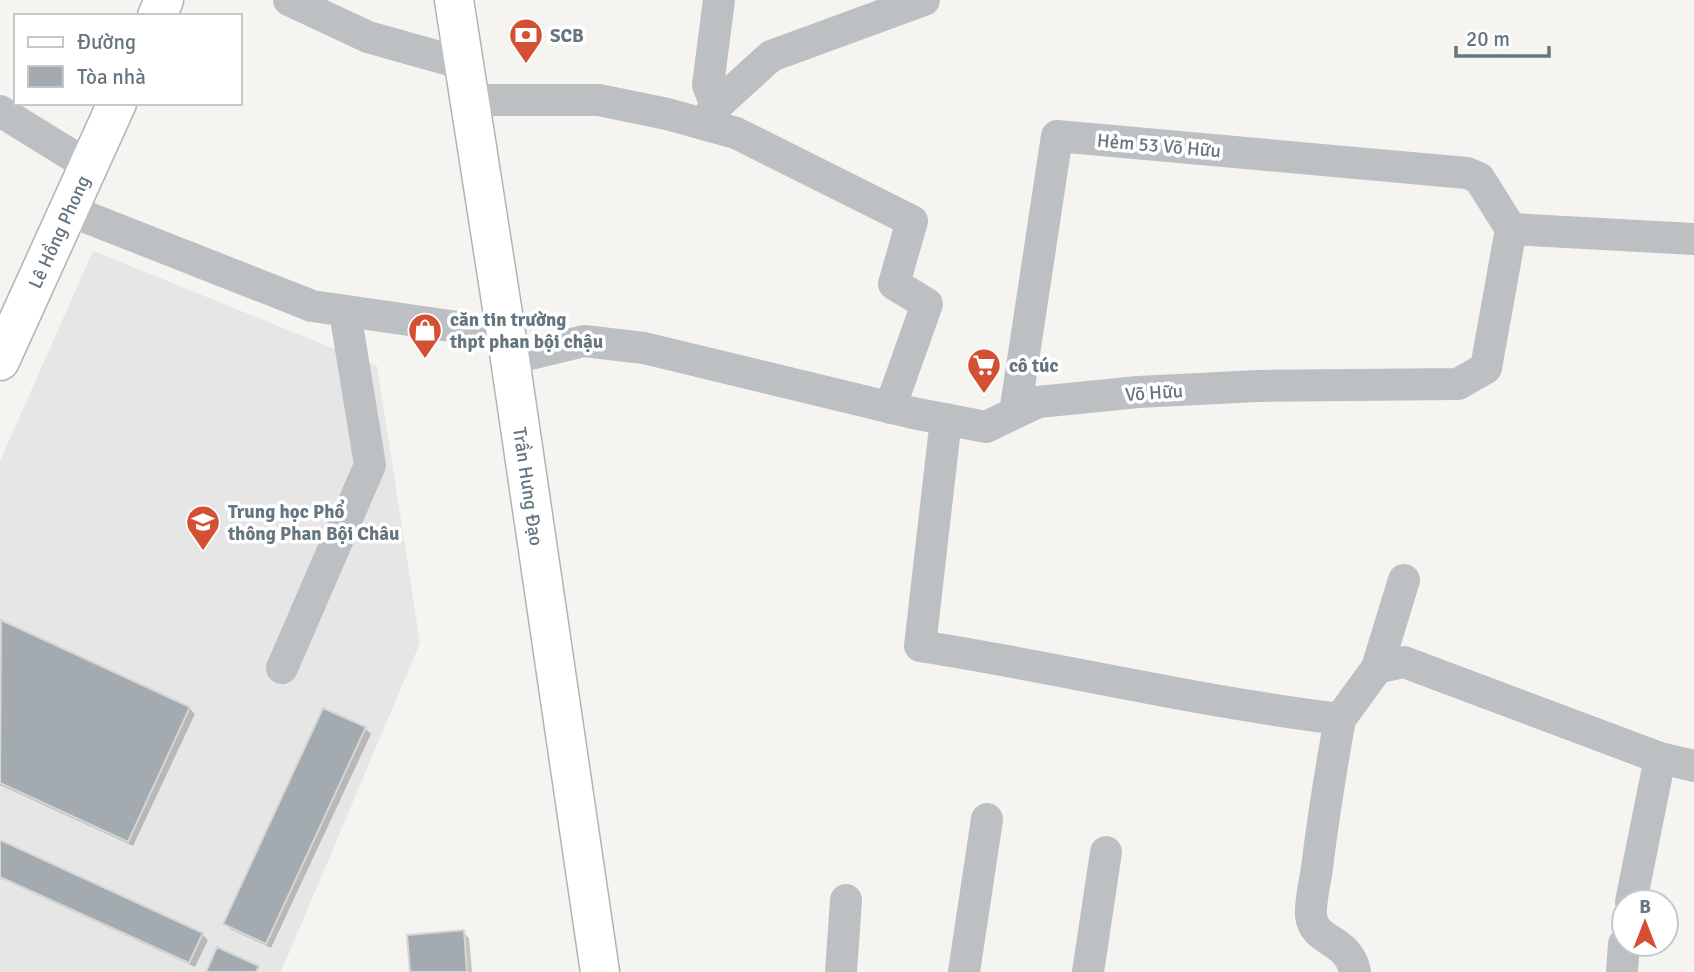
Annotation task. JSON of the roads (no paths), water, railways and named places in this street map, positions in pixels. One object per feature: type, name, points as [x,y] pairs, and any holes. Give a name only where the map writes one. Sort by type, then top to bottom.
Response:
[{"type":"main road","name":"Trần Hưng Đạo","points":[[454,0],[600,972]]},
{"type":"main road","name":"Lê Hồng Phong","points":[[0,361],[116,105]]},
{"type":"street","points":[[289,0],[467,82],[709,115],[736,133],[912,222],[894,284],[928,304],[890,408]]},
{"type":"street","points":[[709,115],[708,85],[719,0]]},
{"type":"street","points":[[709,115],[771,56],[924,0]]},
{"type":"street","points":[[0,111],[89,166]]},
{"type":"street","name":"Hẻm 53 Võ Hữu","points":[[1015,413],[1057,136],[1467,173],[1479,178],[1511,229]]},
{"type":"street","points":[[68,210],[312,306],[508,347]]},
{"type":"street","points":[[1511,229],[1694,239]]},
{"type":"street","name":"Võ Hữu","points":[[508,347],[584,341],[644,348],[890,408],[986,426],[1038,402],[1138,392],[1257,386],[1458,384],[1486,368],[1511,229]]},
{"type":"street","points":[[282,668],[370,465],[345,312]]},
{"type":"street","points":[[946,419],[920,646],[1007,660],[1258,709],[1340,719]]},
{"type":"street","points":[[1355,972],[1354,965],[1342,946],[1320,935],[1311,918],[1322,824],[1340,719],[1377,668],[1404,580]]},
{"type":"street","points":[[1377,668],[1404,662],[1660,758],[1694,766]]},
{"type":"street","points":[[1634,888],[1660,758]]},
{"type":"street","points":[[964,972],[987,819]]},
{"type":"street","points":[[1088,972],[1106,852]]},
{"type":"street","points":[[841,972],[846,900]]},
{"type":"place","name":"SCB","points":[[526,65]]},
{"type":"place","name":"căn tin trường thpt phan bội chậu","points":[[425,360]]},
{"type":"place","name":"cô túc","points":[[984,395]]},
{"type":"place","name":"Trung học Phổ thông Phan Bội Châu","points":[[203,552]]}]
